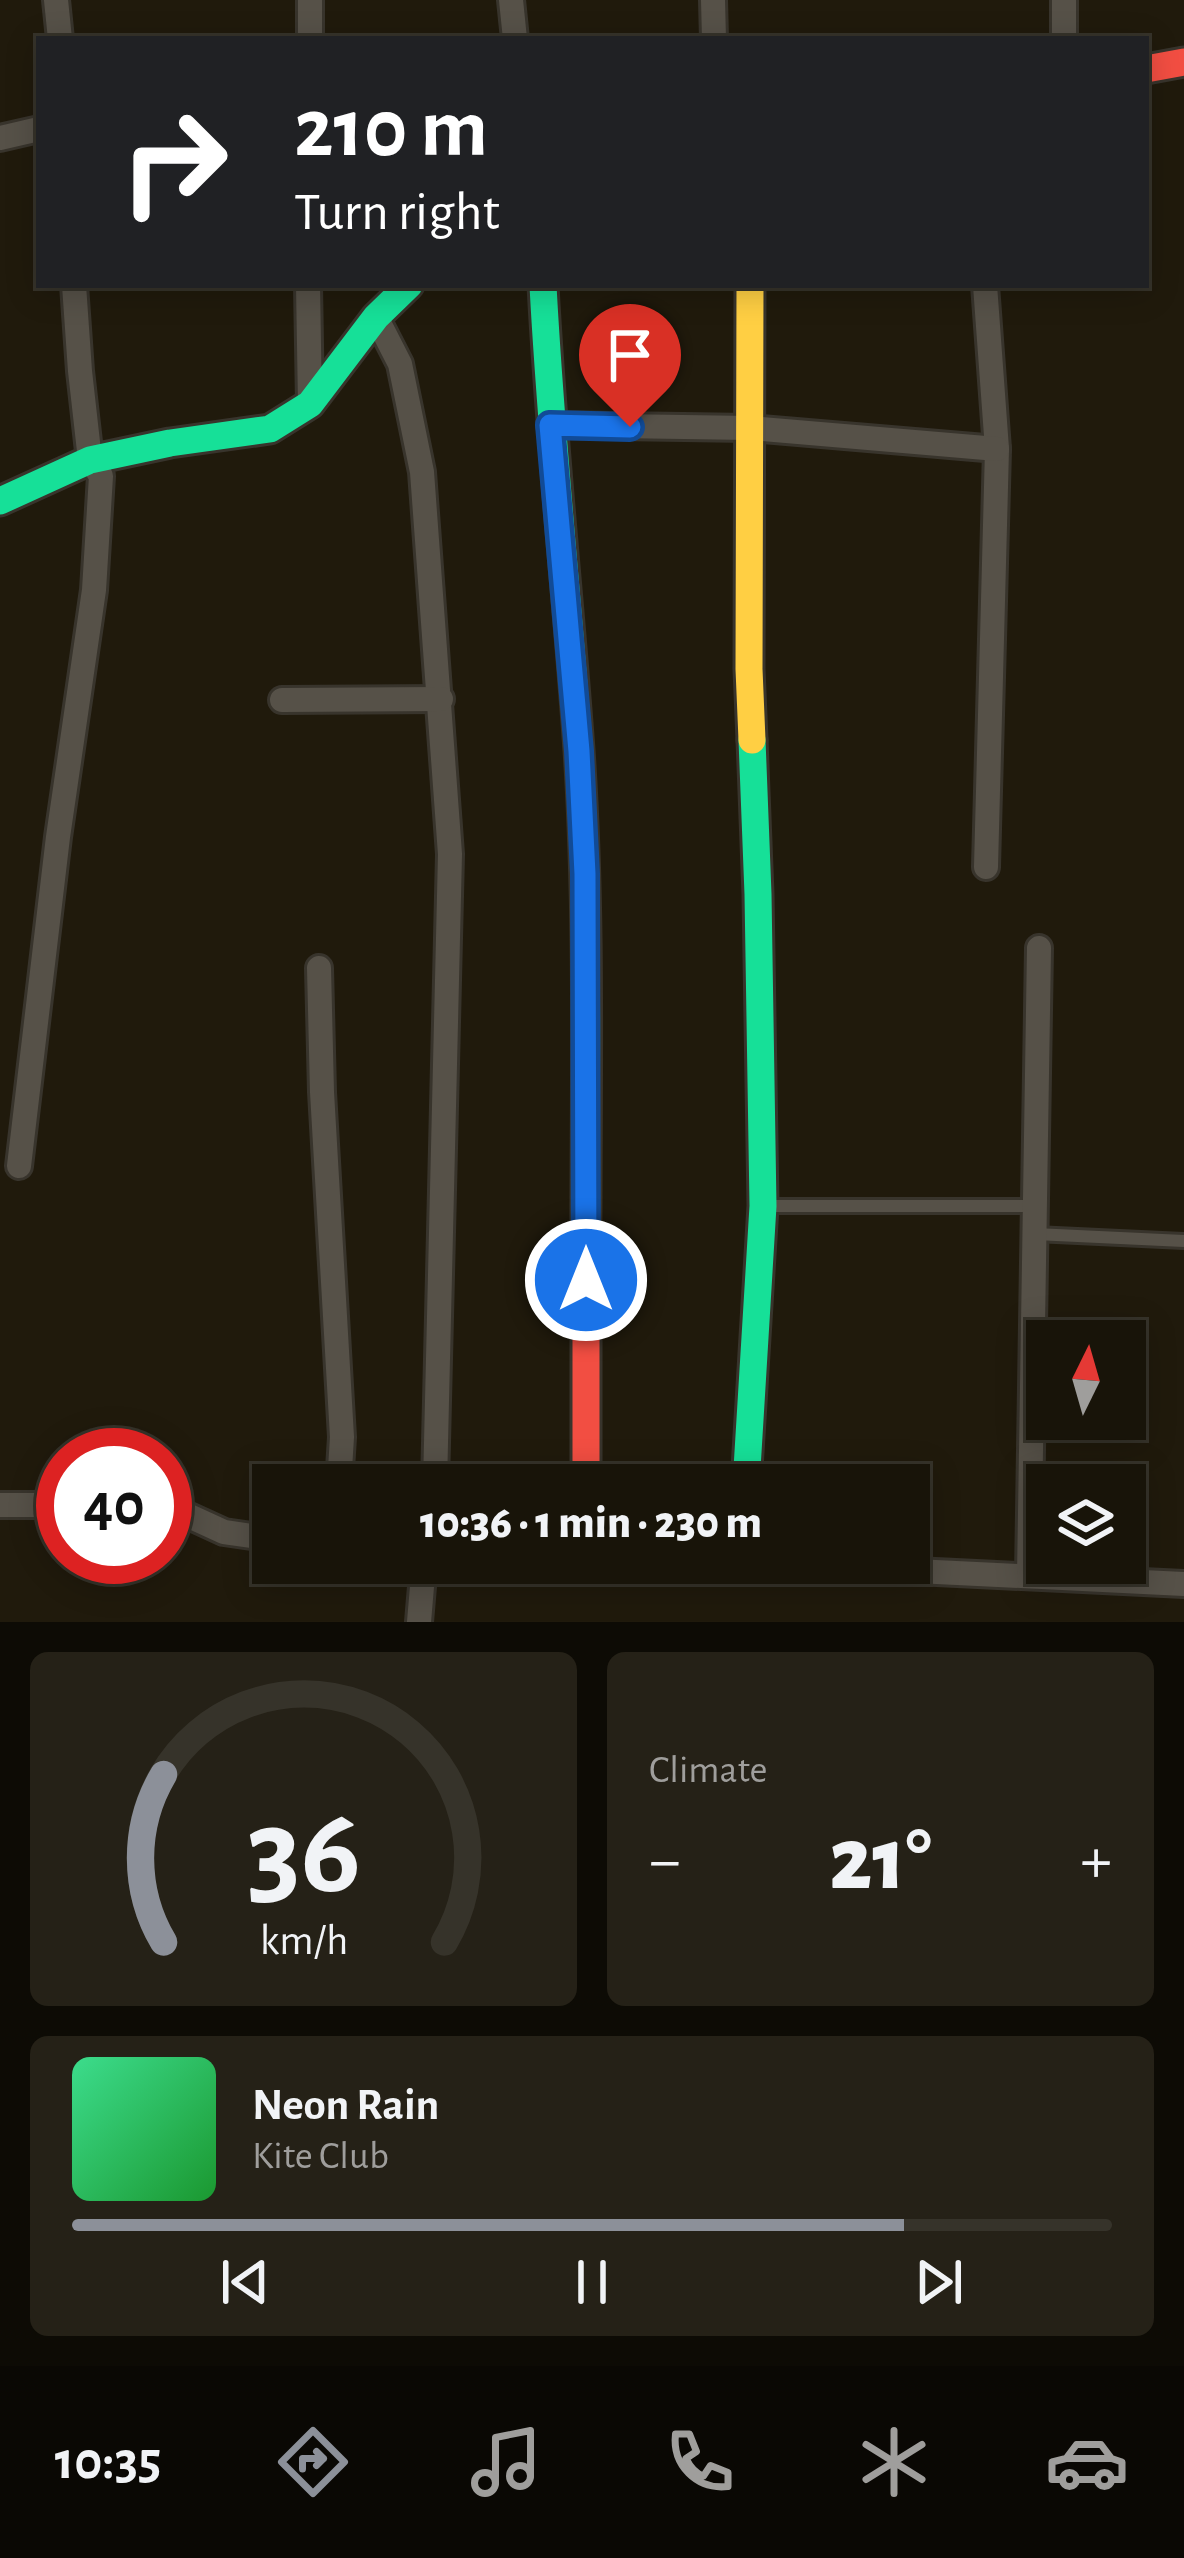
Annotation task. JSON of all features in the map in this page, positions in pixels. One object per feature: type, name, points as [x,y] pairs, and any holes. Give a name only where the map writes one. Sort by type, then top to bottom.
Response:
[{"type":"street","points":[[56,0],[60,36]]},
{"type":"street","points":[[310,0],[310,36]]},
{"type":"street","points":[[512,0],[514,36]]},
{"type":"street","points":[[712,0],[714,36]]},
{"type":"street","points":[[1064,0],[1064,36]]},
{"type":"street","points":[[1149,68],[1184,62]]},
{"type":"street","points":[[0,138],[36,130]]},
{"type":"street","points":[[19,1166],[55,859],[94,590],[101,476],[90,460],[74,288]]},
{"type":"street","points":[[308,288],[310,404]]},
{"type":"street","points":[[0,502],[90,460],[270,429],[310,404],[376,316],[406,288]]},
{"type":"street","points":[[543,288],[585,874],[586,1464]]},
{"type":"street","points":[[747,1464],[763,1206],[749,669],[750,288]]},
{"type":"street","points":[[985,288],[997,449],[986,867]]},
{"type":"street","points":[[376,316],[400,364],[422,472],[450,854],[435,1464]]},
{"type":"street","points":[[550,425],[750,428],[997,449]]},
{"type":"street","points":[[282,700],[441,699]]},
{"type":"street","points":[[1030,1464],[1039,948]]},
{"type":"street","points":[[319,968],[341,1464]]},
{"type":"street","points":[[0,1505],[36,1505]]},
{"type":"street","points":[[192,1517],[224,1532],[252,1535]]},
{"type":"street","points":[[930,1571],[1026,1576]]},
{"type":"street","points":[[1146,1582],[1184,1584]]},
{"type":"street","points":[[419,1622],[422,1584]]},
{"type":"lane","points":[[763,1206],[1034,1206]]},
{"type":"lane","points":[[1033,1234],[1184,1241]]},
{"type":"traffic: fast","points":[[0,501],[90,460],[270,429],[310,404],[376,317],[406,288]]},
{"type":"traffic: fast","points":[[543,288],[583,818],[586,1291]]},
{"type":"traffic: fast","points":[[747,1464],[763,1206],[752,740]]},
{"type":"traffic: slow","points":[[750,288],[752,740]]},
{"type":"traffic: jam","points":[[1149,68],[1184,62]]},
{"type":"traffic: jam","points":[[586,1291],[586,1464]]},
{"type":"route","points":[[586,1280],[585,874],[550,425],[630,427]]}]
